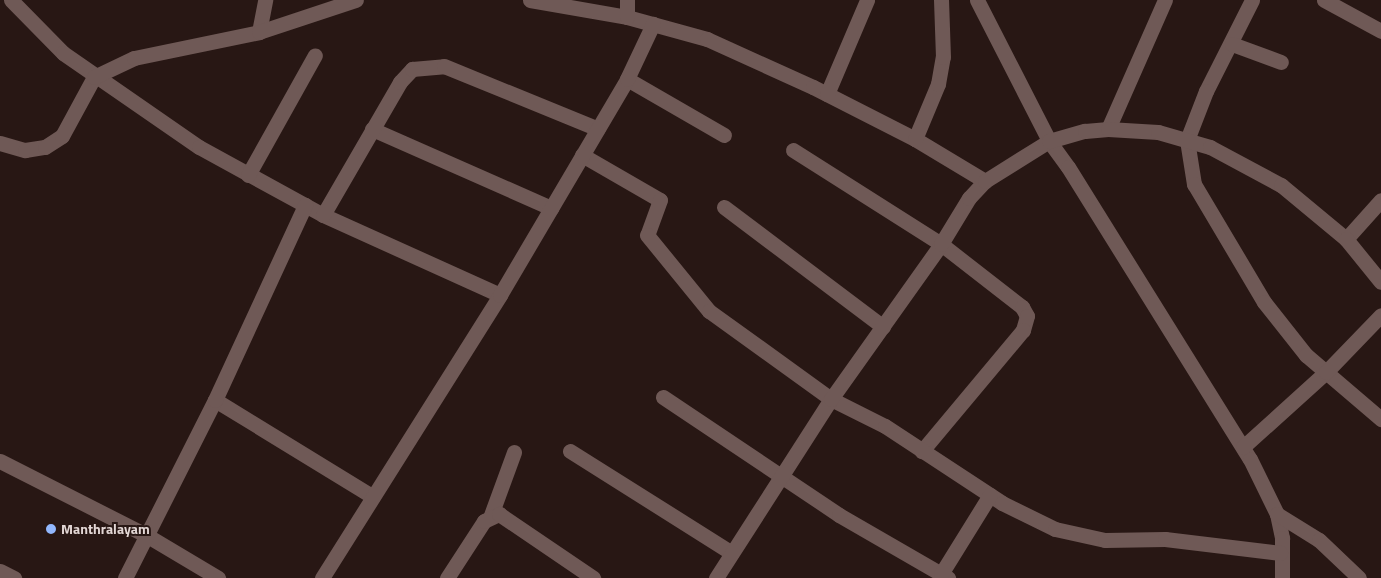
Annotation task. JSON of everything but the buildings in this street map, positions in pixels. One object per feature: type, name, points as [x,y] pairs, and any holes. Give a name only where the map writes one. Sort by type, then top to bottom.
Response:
[{"type":"street","points":[[11,0],[63,53],[94,77],[199,148],[323,215],[500,294]]},
{"type":"street","points":[[259,32],[265,0]]},
{"type":"street","points":[[0,143],[25,150],[45,147],[62,136],[94,77],[134,58],[259,32],[356,0]]},
{"type":"street","points":[[530,0],[626,17],[707,39],[827,94],[915,139],[985,181]]},
{"type":"street","points":[[626,17],[627,0]]},
{"type":"street","points":[[827,94],[867,0]]},
{"type":"street","points":[[915,139],[938,84],[943,57],[941,0]]},
{"type":"street","points":[[977,0],[1049,141],[1068,166],[1243,447],[1277,514],[1282,578]]},
{"type":"street","points":[[1108,129],[1165,0]]},
{"type":"street","points":[[1252,0],[1232,44],[1206,91],[1187,140],[1194,184],[1205,206],[1264,302],[1306,355],[1381,419]]},
{"type":"street","points":[[1324,0],[1381,31]]},
{"type":"street","points":[[322,578],[500,294],[627,79],[652,24]]},
{"type":"street","points":[[1232,44],[1281,62]]},
{"type":"street","points":[[248,175],[315,55]]},
{"type":"street","points":[[323,215],[400,82],[412,69],[426,66],[444,66],[598,129]]},
{"type":"street","points":[[627,79],[724,135]]},
{"type":"street","points":[[372,128],[551,208]]},
{"type":"street","points":[[716,578],[831,399],[941,244],[969,198],[985,181],[1049,141],[1085,131],[1108,129],[1158,132],[1210,147],[1281,185],[1346,239],[1381,282]]},
{"type":"street","points":[[794,150],[941,244],[1022,307],[1027,323],[922,451]]},
{"type":"street","points":[[582,155],[660,200],[647,235],[709,311],[831,399],[885,426],[990,495],[1055,529],[1104,540],[1165,539],[1280,553]]},
{"type":"street","points":[[1346,239],[1381,200]]},
{"type":"street","points":[[125,578],[215,400],[305,205]]},
{"type":"street","points":[[724,207],[883,327]]},
{"type":"street","points":[[1243,447],[1326,372],[1381,315]]},
{"type":"street","points":[[663,397],[781,478],[944,576],[990,495]]},
{"type":"street","points":[[215,400],[373,497]]},
{"type":"street","points":[[570,451],[732,553]]},
{"type":"street","points":[[447,578],[484,521],[491,515],[514,452]]},
{"type":"street","points":[[0,461],[146,535],[218,578]]},
{"type":"street","points":[[1277,514],[1319,540],[1359,578]]},
{"type":"street","points":[[491,515],[506,517],[593,578]]},
{"type":"street","points":[[0,571],[14,578]]},
{"type":"place","name":"Manthralayam","points":[[51,529]]}]
